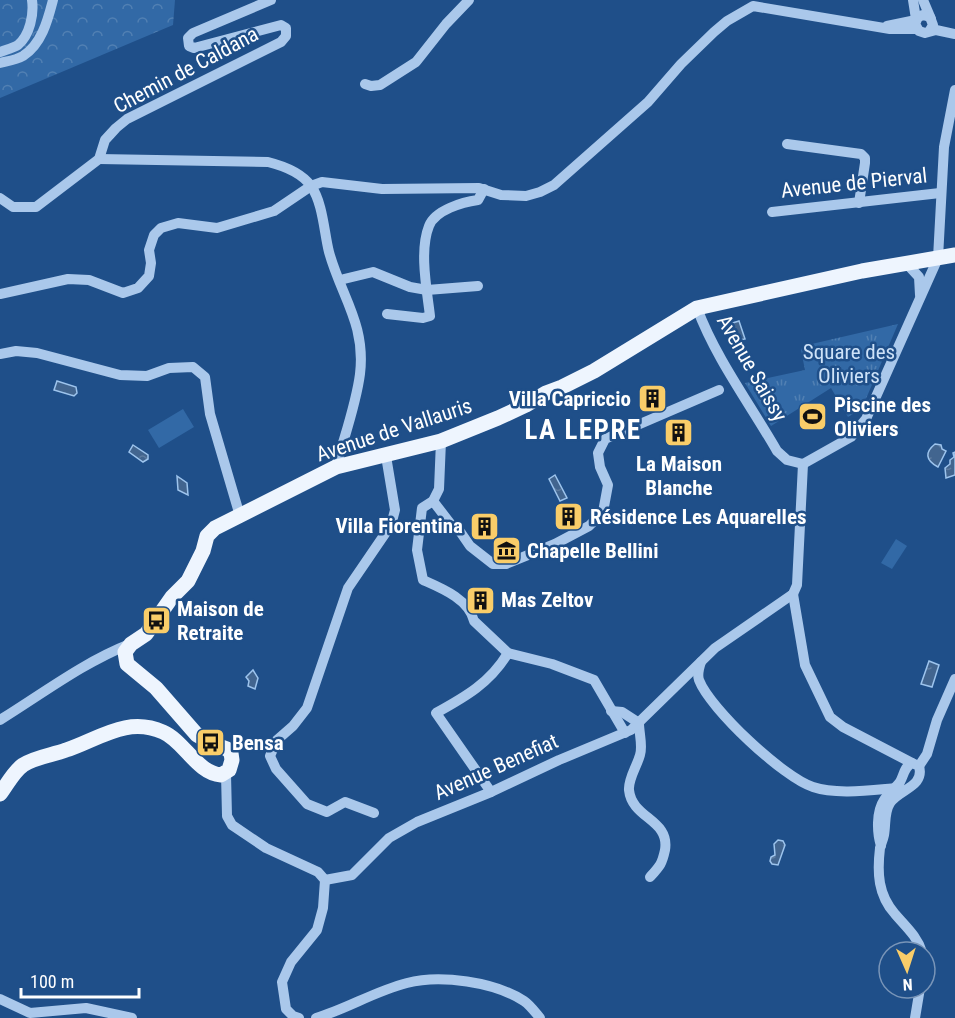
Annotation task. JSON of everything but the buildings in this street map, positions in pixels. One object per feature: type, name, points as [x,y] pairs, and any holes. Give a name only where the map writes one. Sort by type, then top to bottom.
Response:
[{"type":"main road","name":"Avenue de Vallauris","points":[[131,644],[146,634],[172,597],[188,581],[210,531],[336,467],[441,441],[498,418],[575,381],[697,308],[862,271],[955,255]]},
{"type":"main road","points":[[0,794],[21,766],[75,747],[120,727],[148,727],[166,733],[209,772],[215,775],[226,774],[231,765],[231,753],[220,745],[197,735],[156,688],[127,664],[125,652],[131,644]]},
{"type":"street","points":[[0,52],[18,45],[25,37],[31,21],[32,0]]},
{"type":"street","points":[[0,63],[25,55],[36,43],[45,28],[53,0]]},
{"type":"street","name":"Chemin de Caldana","points":[[0,198],[13,207],[36,207],[99,159],[105,140],[127,119],[281,42],[286,36],[286,28],[280,25],[194,48],[189,46],[188,38],[193,33],[271,0]]},
{"type":"street","points":[[365,84],[380,85],[416,62],[446,24],[470,0]]},
{"type":"street","points":[[913,0],[916,23],[925,33],[931,25]]},
{"type":"street","points":[[923,0],[931,25]]},
{"type":"street","points":[[0,294],[68,279],[89,280],[123,293],[138,288],[149,276],[151,262],[149,249],[154,236],[161,228],[178,223],[217,228],[274,211],[311,186],[322,182],[382,189],[484,189],[501,195],[526,196],[540,192],[554,185],[648,102],[681,64],[720,26],[751,3],[898,30],[916,23],[923,15],[931,25],[955,33]]},
{"type":"street","points":[[880,846],[889,804],[896,796],[912,786],[919,776],[915,764],[843,727],[830,717],[805,665],[793,594],[797,585],[803,464],[851,437],[858,430],[938,258],[944,147],[955,90]]},
{"type":"street","points":[[787,144],[861,154],[865,164],[859,203]]},
{"type":"street","points":[[99,159],[268,162],[287,167],[311,186],[323,216],[330,253],[355,315],[360,347],[360,375],[336,467]]},
{"type":"street","points":[[387,315],[423,318],[430,316],[425,252],[429,225],[438,215],[478,200],[484,189]]},
{"type":"street","name":"Avenue de Pierval","points":[[772,212],[940,193]]},
{"type":"street","points":[[907,264],[919,277],[920,298]]},
{"type":"street","points":[[344,279],[373,272],[410,287],[428,290],[478,286]]},
{"type":"street","name":"Avenue Saissy","points":[[697,308],[727,386],[781,456],[793,463],[803,464]]},
{"type":"street","points":[[0,354],[16,351],[37,353],[120,375],[147,376],[169,368],[193,368],[205,377],[210,414],[240,516]]},
{"type":"street","points":[[433,501],[470,546],[493,564],[506,564],[555,544],[589,526],[603,512],[608,485],[600,467],[598,453],[605,439],[727,386]]},
{"type":"street","points":[[441,441],[439,489],[433,501],[422,508],[417,550],[423,580],[456,597],[473,615],[474,621],[508,653],[552,664],[594,680],[611,711],[632,729]]},
{"type":"street","points":[[374,813],[345,802],[327,812],[306,804],[276,769],[270,756],[277,740],[293,726],[307,708],[348,588],[391,525],[395,510],[386,456]]},
{"type":"street","name":"Avenue Benefiat","points":[[325,880],[352,875],[389,838],[417,822],[492,792],[632,729],[702,659],[729,637],[793,594]]},
{"type":"street","points":[[0,720],[115,650],[131,644]]},
{"type":"street","points":[[492,792],[436,713],[471,694],[501,665],[508,653]]},
{"type":"street","points":[[702,659],[698,677],[703,687],[749,741],[764,755],[799,780],[820,790],[912,786]]},
{"type":"street","points":[[917,940],[889,907],[881,892],[878,829],[882,802],[895,788],[905,769],[927,754],[937,720],[951,702],[955,679]]},
{"type":"street","points":[[680,683],[689,681],[703,687]]},
{"type":"street","points":[[611,711],[622,712],[632,729],[641,753],[628,788],[631,798],[639,810],[663,830],[667,839],[662,865],[650,877]]},
{"type":"street","points":[[226,774],[227,816],[232,825],[255,843],[318,872],[325,880],[323,908],[316,930],[291,962],[282,982],[286,1009],[299,1018]]},
{"type":"street","points":[[875,789],[882,802]]},
{"type":"street","points":[[316,1018],[335,1013],[406,983],[432,979],[457,980],[495,988],[525,1002],[540,1018]]},
{"type":"street","points":[[0,999],[30,1013],[86,1008],[132,1018]]},
{"type":"street","points":[[915,1018],[918,1000]]},
{"type":"green space","points":[[0,0],[175,0],[173,25],[0,98]]},
{"type":"green space","name":"Square des Oliviers","points":[[898,324],[862,408],[848,417],[831,388],[771,426],[745,383],[805,370],[801,350],[803,346]]},
{"type":"green space","points":[[183,409],[194,427],[159,448],[148,430]]},
{"type":"green space","points":[[896,539],[907,546],[892,569],[881,563]]},
{"type":"water","points":[[739,321],[745,339],[735,341],[726,325]]},
{"type":"water","points":[[57,381],[76,387],[77,393],[74,396],[54,390]]},
{"type":"water","points":[[935,444],[941,445],[946,451],[938,467],[931,462],[928,456],[929,450]]},
{"type":"water","points":[[133,445],[148,455],[148,459],[143,462],[129,452]]},
{"type":"water","points":[[955,452],[955,475],[946,478],[945,468],[950,464]]},
{"type":"water","points":[[555,475],[567,498],[560,501],[549,479]]},
{"type":"water","points":[[177,476],[187,483],[188,495],[178,490]]},
{"type":"water","points":[[929,661],[939,665],[932,687],[921,684]]},
{"type":"water","points":[[253,670],[258,678],[255,689],[248,686],[249,681],[246,677]]},
{"type":"water","points":[[778,840],[783,841],[785,845],[778,865],[770,861],[775,855],[774,844]]},
{"type":"place","name":"Villa Capriccio","points":[[652,399]]},
{"type":"place","name":"Piscine des Oliviers","points":[[813,417]]},
{"type":"place","name":"La Maison Blanche","points":[[679,433]]},
{"type":"place","name":"Résidence Les Aquarelles","points":[[569,517]]},
{"type":"place","name":"Villa Fiorentina","points":[[484,526]]},
{"type":"place","name":"Chapelle Bellini","points":[[506,551]]},
{"type":"place","name":"Mas Zeltov","points":[[480,600]]},
{"type":"place","name":"Maison de Retraite","points":[[156,621]]},
{"type":"place","name":"Bensa","points":[[211,743]]},
{"type":"district","name":"LA LEPRE","points":[[583,430]]}]
